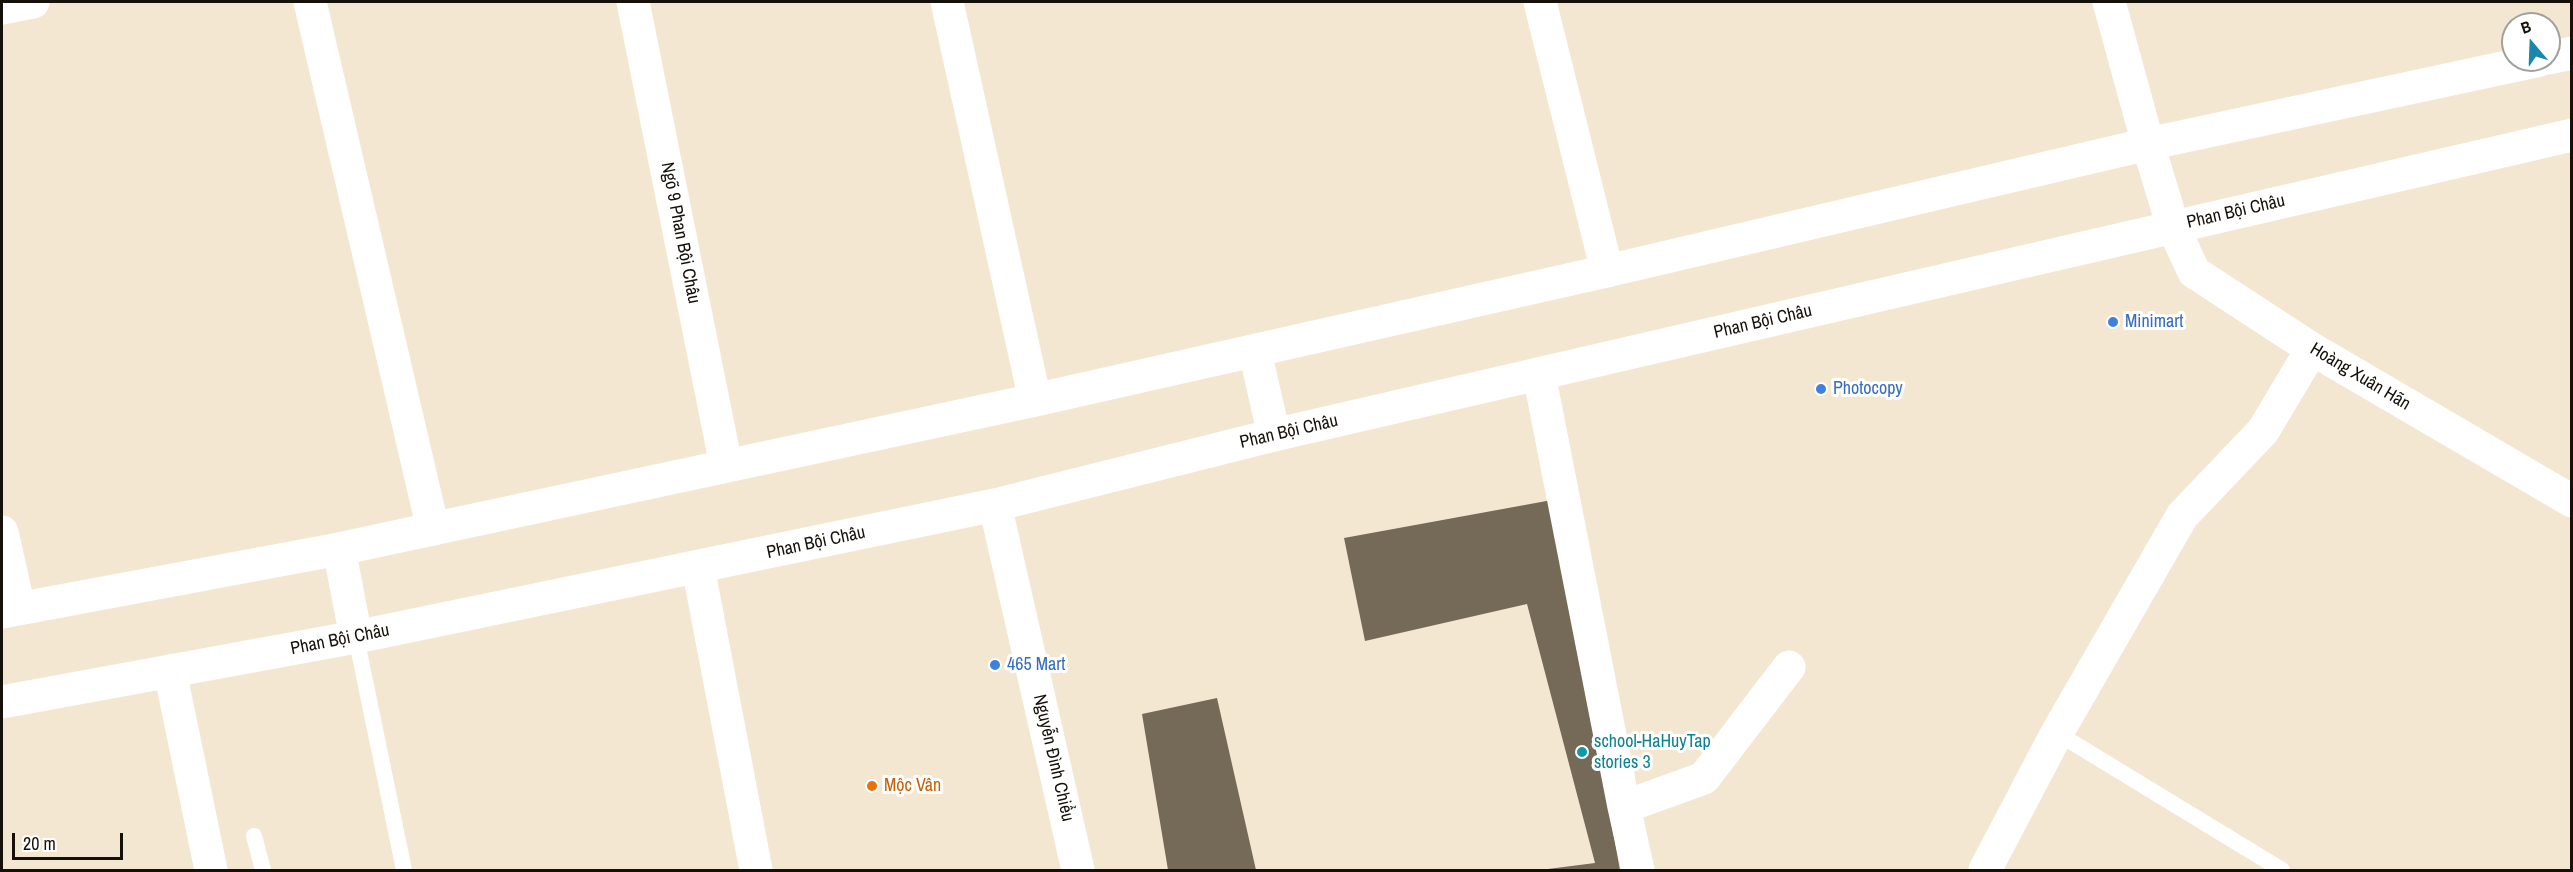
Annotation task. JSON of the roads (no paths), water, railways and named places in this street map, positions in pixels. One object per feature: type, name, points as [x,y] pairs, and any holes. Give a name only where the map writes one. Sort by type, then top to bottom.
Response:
[{"type":"main road","points":[[2,8],[33,2]]},
{"type":"main road","points":[[310,2],[433,529]]},
{"type":"main road","name":"Ngõ 9 Phan Bội Châu","points":[[633,2],[726,465]]},
{"type":"main road","points":[[947,2],[1035,400]]},
{"type":"main road","points":[[1540,2],[1607,271]]},
{"type":"main road","name":"Hoàng Xuân Hãn","points":[[2109,2],[2173,227],[2194,272],[2312,349],[2571,501]]},
{"type":"main road","points":[[2,532],[10,610],[339,549],[1035,400],[1255,352],[2148,144],[2501,68]]},
{"type":"main road","name":"Phan Bội Châu","points":[[2,702],[356,637],[995,505],[1274,435],[2571,135]]},
{"type":"main road","points":[[1985,870],[2057,733],[2182,516],[2263,431],[2312,349]]},
{"type":"main road","points":[[1255,352],[1274,435]]},
{"type":"main road","points":[[1539,374],[1638,870]]},
{"type":"main road","name":"Nguyễn Đình Chiểu","points":[[995,505],[1078,870]]},
{"type":"main road","points":[[339,549],[356,637]]},
{"type":"main road","points":[[698,567],[756,870]]},
{"type":"main road","points":[[1624,807],[1704,778],[1789,667]]},
{"type":"main road","points":[[170,671],[211,870]]},
{"type":"lane","points":[[356,637],[404,870]]},
{"type":"lane","points":[[2057,733],[2282,870]]},
{"type":"lane","points":[[254,836],[263,870]]},
{"type":"place","name":"Minimart","points":[[2113,322]]},
{"type":"place","name":"Photocopy","points":[[1821,389]]},
{"type":"place","name":"465 Mart","points":[[995,665]]},
{"type":"place","name":"school-HaHuyTap stories 3","points":[[1582,752]]},
{"type":"place","name":"Mộc Vân","points":[[872,786]]}]
